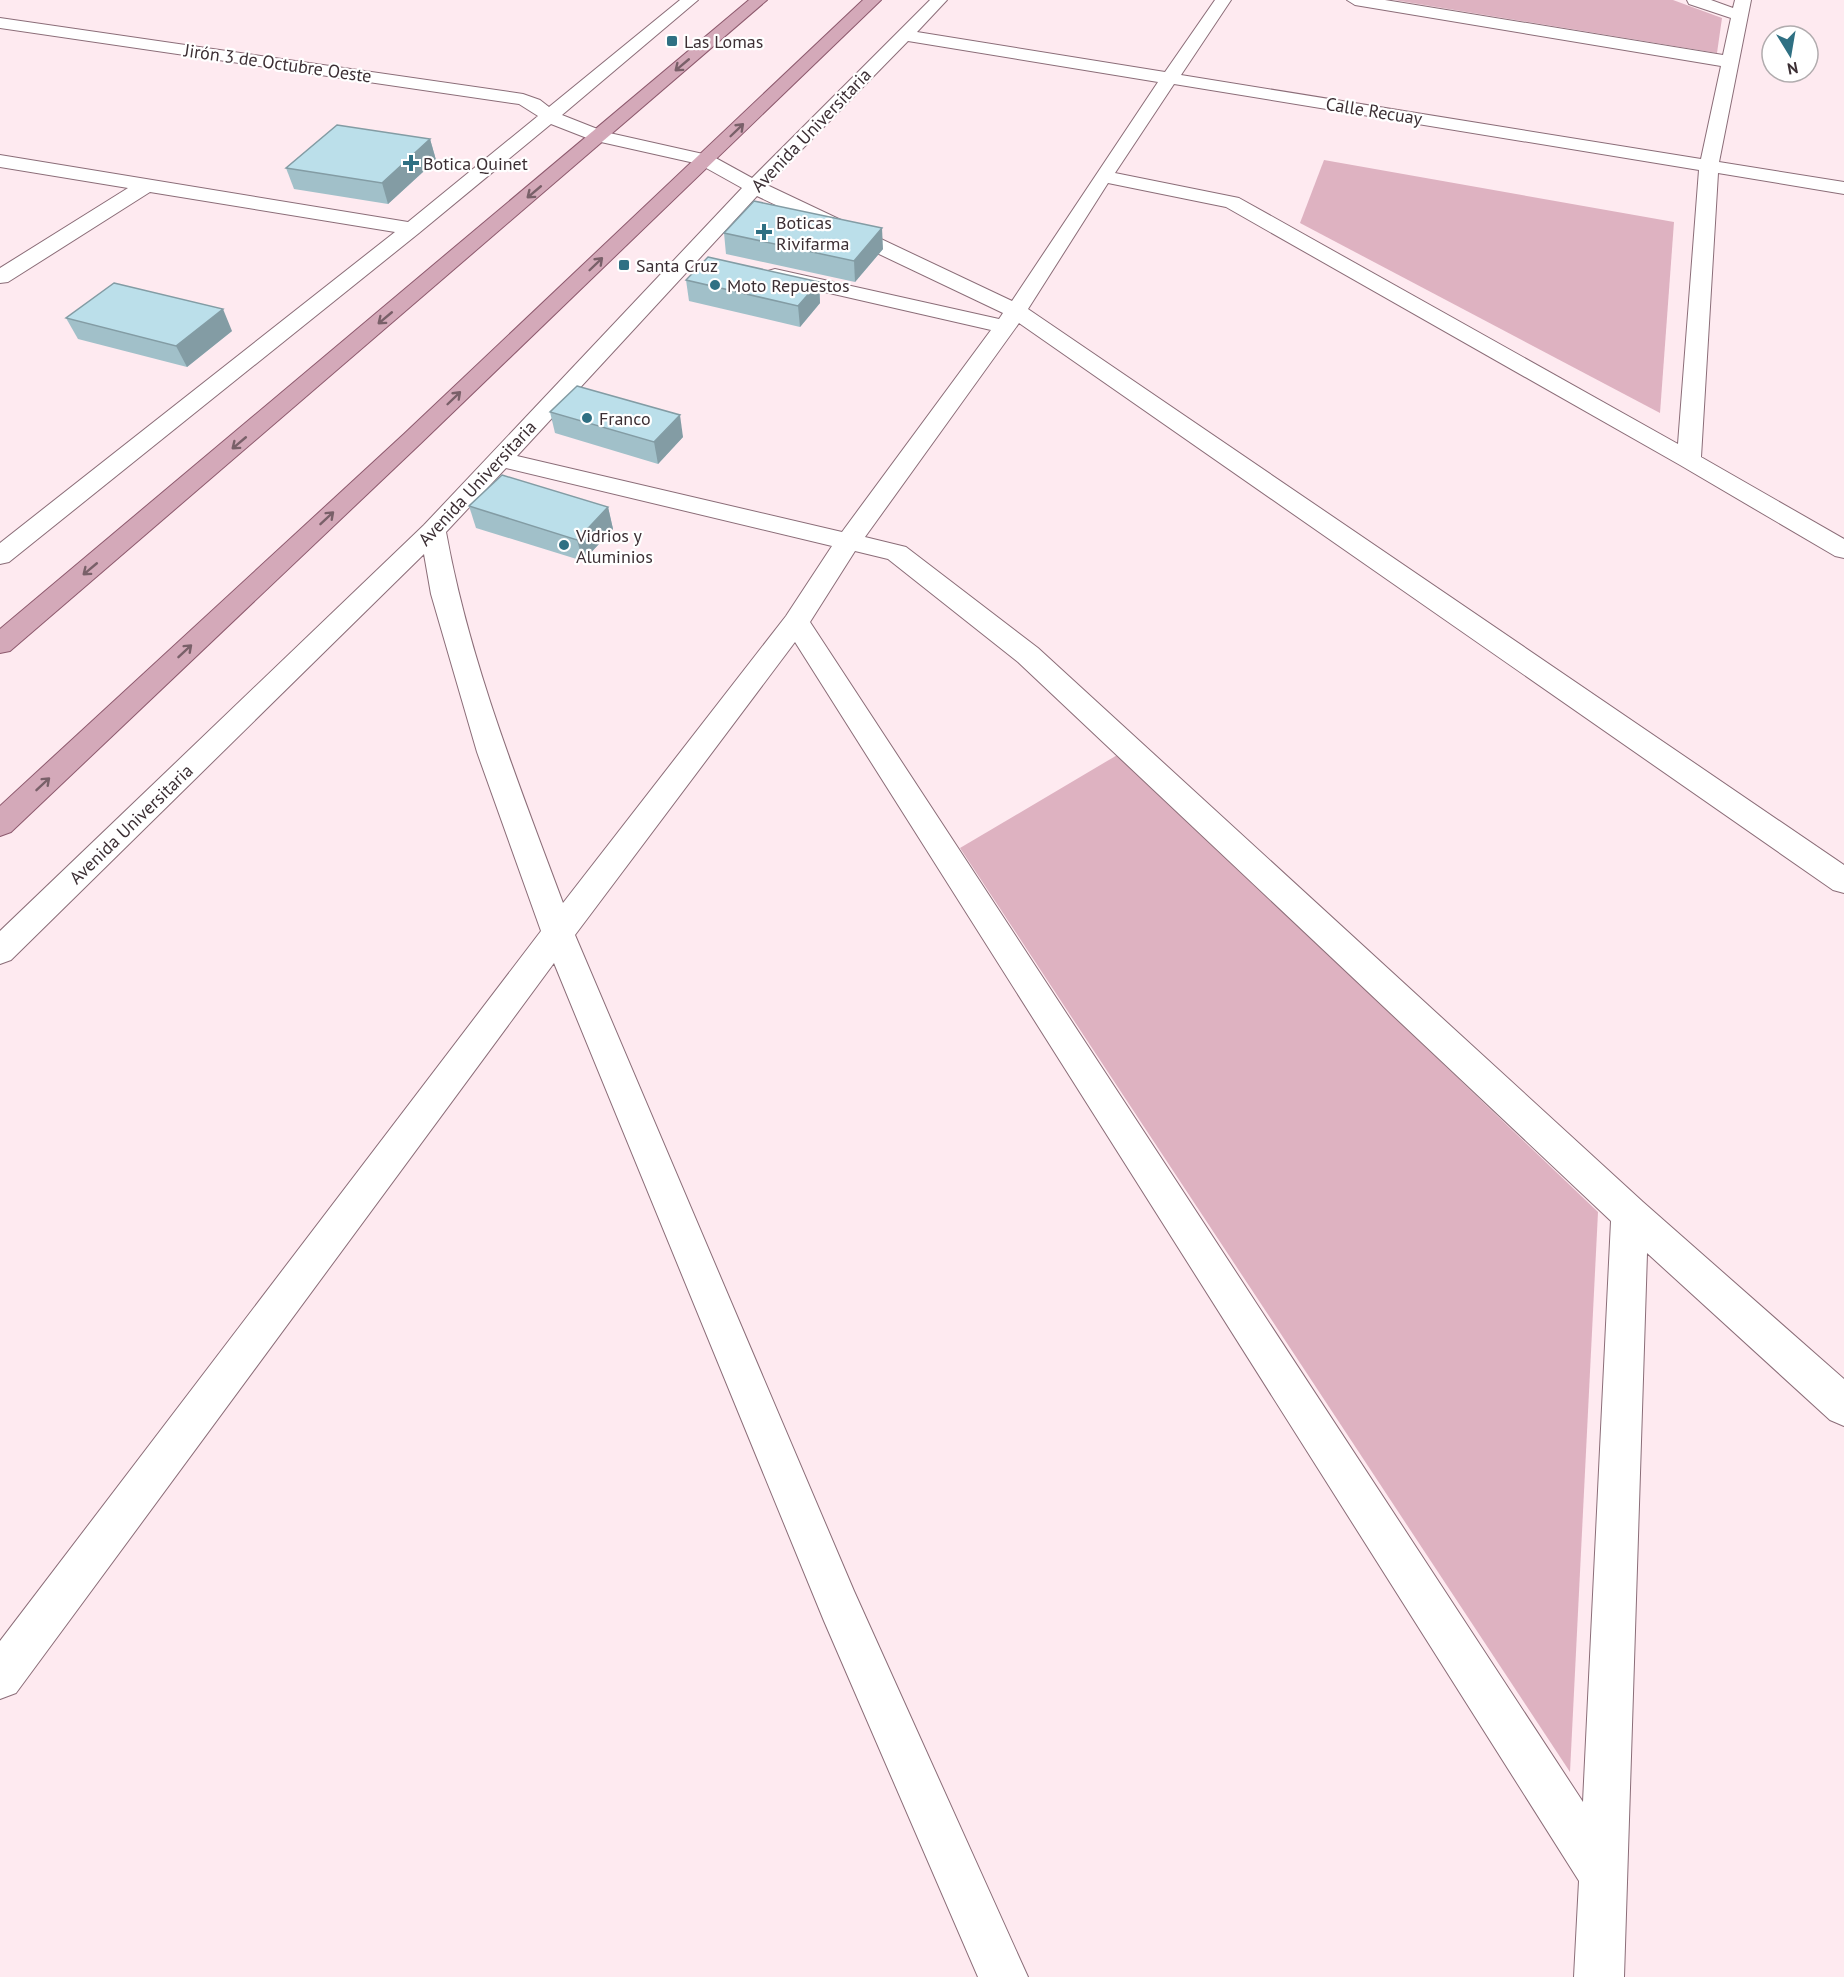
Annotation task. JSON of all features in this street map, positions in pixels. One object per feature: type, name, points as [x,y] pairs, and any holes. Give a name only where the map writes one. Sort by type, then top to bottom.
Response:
[{"type":"main road","points":[[0,644],[759,0]]},
{"type":"main road","points":[[0,824],[873,0]]},
{"type":"street","points":[[662,0],[688,2]]},
{"type":"street","name":"Avenida Universitaria","points":[[0,951],[433,531],[754,187],[939,0]]},
{"type":"street","points":[[0,1677],[558,933],[796,622],[848,542],[1011,319],[1103,176],[1223,0]]},
{"type":"street","points":[[1355,0],[1731,62]]},
{"type":"street","points":[[1689,460],[1709,166],[1742,8],[1695,0]]},
{"type":"street","points":[[0,556],[412,229],[688,2]]},
{"type":"street","name":"Jirón 3 de Octubre Oeste","points":[[0,23],[508,96],[534,104],[550,117],[599,136],[705,160],[1011,319]]},
{"type":"street","name":"Calle Recuay","points":[[904,35],[1844,188]]},
{"type":"street","points":[[0,161],[412,229]]},
{"type":"street","points":[[1103,176],[1232,202],[1844,550]]},
{"type":"street","points":[[0,277],[148,184]]},
{"type":"street","points":[[691,256],[714,261]]},
{"type":"street","points":[[761,272],[1011,319],[1844,881]]},
{"type":"street","points":[[499,459],[897,553],[1028,655],[1630,1214],[1844,1406]]},
{"type":"street","points":[[433,531],[444,594],[492,752],[558,933],[839,1606],[1003,1977]]},
{"type":"street","points":[[796,622],[1603,1875]]},
{"type":"street","points":[[1599,1977],[1630,1214]]},
{"type":"shaded area","points":[[1394,0],[1673,0],[1722,18],[1717,53]]},
{"type":"shaded area","points":[[1324,160],[1674,222],[1660,413],[1300,223]]},
{"type":"shaded area","points":[[1119,754],[1598,1212],[1570,1772],[960,848]]},
{"type":"building","points":[[337,125],[430,139],[382,183],[286,168]]},
{"type":"building","points":[[754,201],[882,228],[854,261],[724,233]]},
{"type":"building","points":[[708,257],[819,282],[798,306],[686,280]]},
{"type":"building","points":[[114,283],[223,309],[176,346],[66,318]]},
{"type":"building","points":[[577,386],[680,415],[654,442],[550,412]]},
{"type":"building","points":[[502,475],[608,507],[577,540],[469,506]]},
{"type":"place","name":"Las Lomas","points":[[672,41]]},
{"type":"place","name":"Botica Quinet","points":[[411,163]]},
{"type":"place","name":"Boticas Rivifarma","points":[[764,232]]},
{"type":"place","name":"Santa Cruz","points":[[624,265]]},
{"type":"place","name":"Moto Repuestos","points":[[715,285]]},
{"type":"place","name":"Franco","points":[[587,418]]},
{"type":"place","name":"Vidrios y Aluminios","points":[[564,545]]}]
